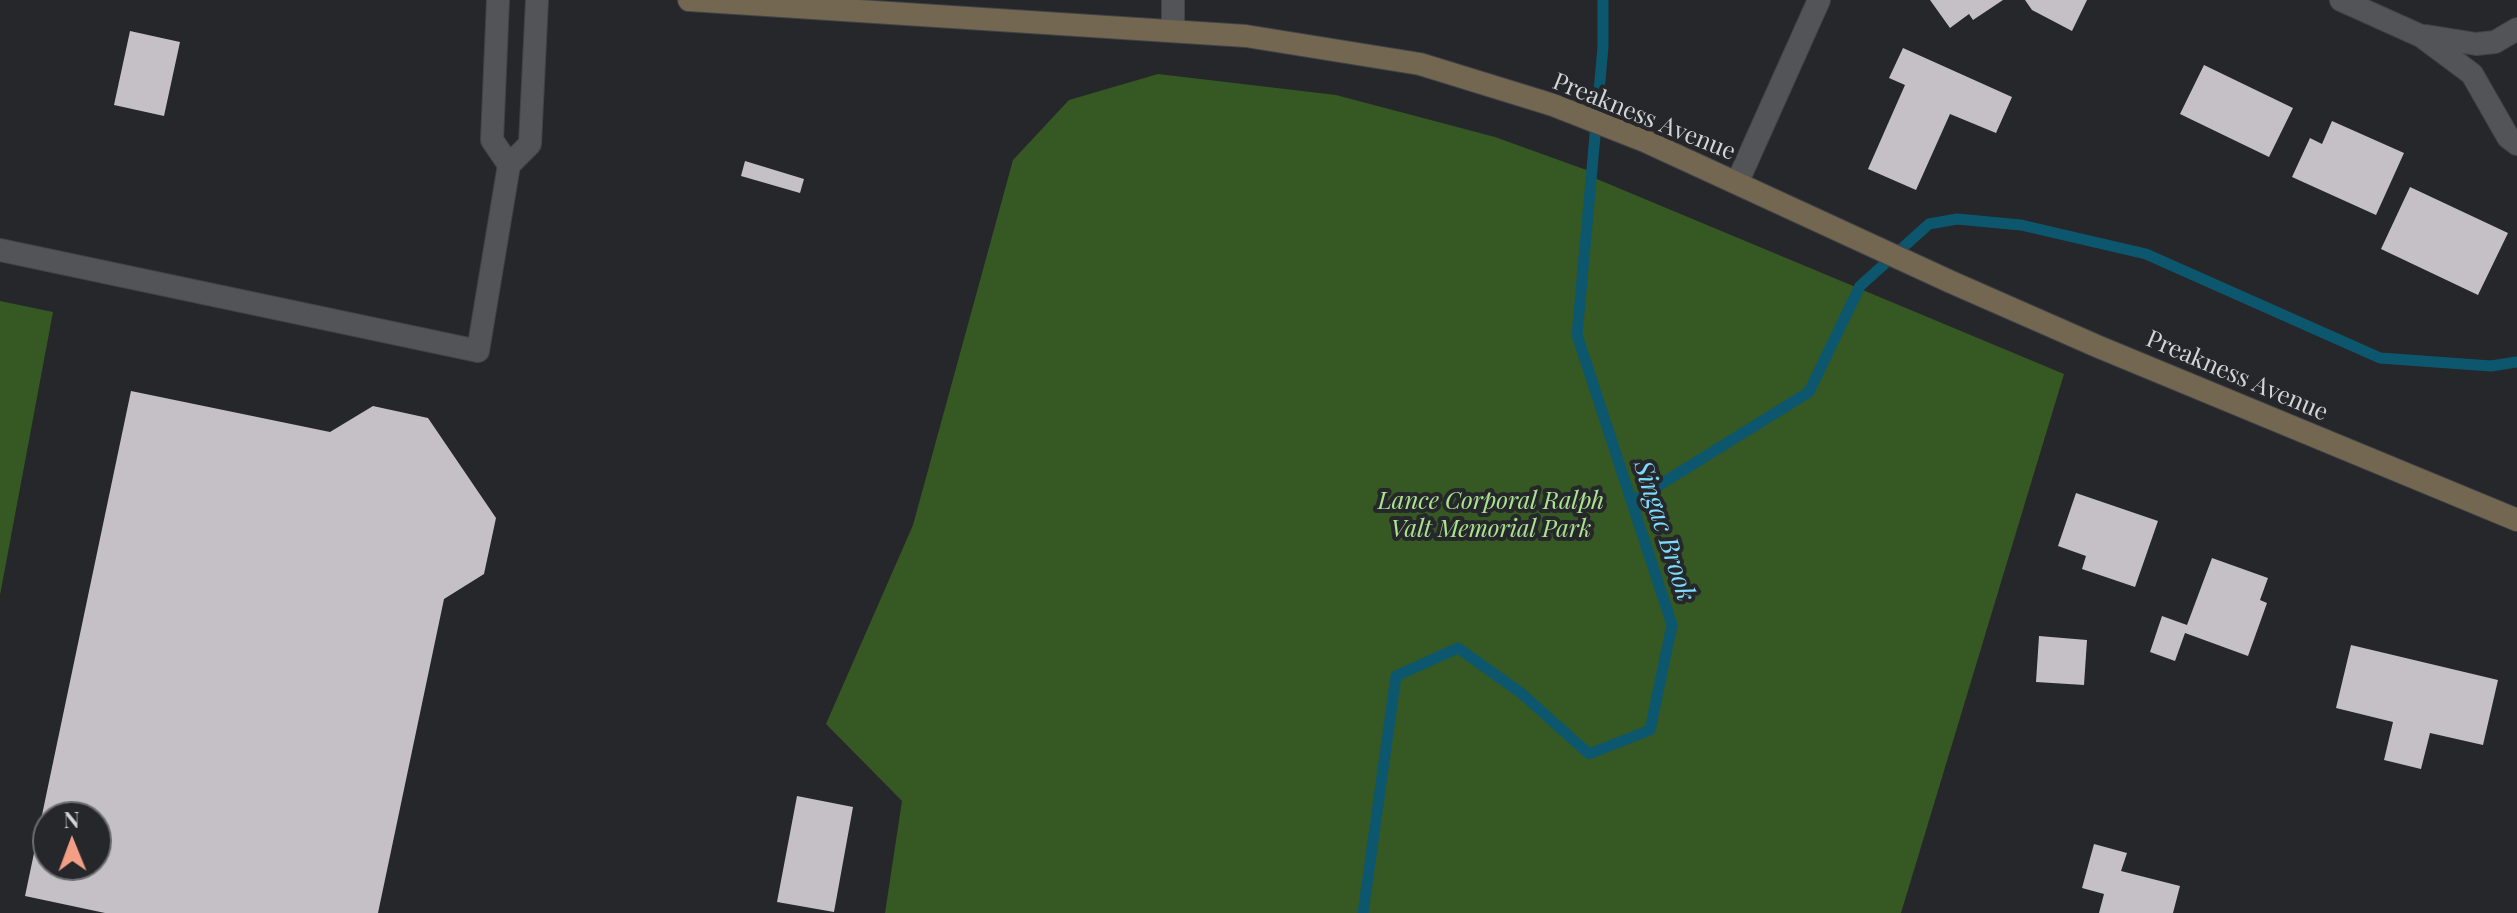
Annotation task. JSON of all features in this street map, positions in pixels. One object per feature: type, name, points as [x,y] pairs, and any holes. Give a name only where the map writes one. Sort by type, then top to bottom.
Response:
[{"type":"main road","name":"Preakness Avenue","points":[[689,0],[1246,36],[1420,64],[1614,129],[2099,347],[2517,520]]},
{"type":"street","points":[[498,0],[492,140],[509,165]]},
{"type":"street","points":[[0,250],[478,351],[509,165],[530,144],[537,0]]},
{"type":"street","points":[[1173,0],[1173,31]]},
{"type":"street","points":[[1737,183],[1819,0]]},
{"type":"street","points":[[2341,0],[2421,36],[2472,74],[2508,137],[2517,144]]},
{"type":"street","points":[[2421,36],[2476,44],[2495,42],[2517,29]]},
{"type":"green space","name":"Lance Corporal Ralph Valt Memorial Park","points":[[1158,74],[1336,95],[1495,137],[1592,172],[1592,177],[2064,374],[1901,913],[885,913],[902,801],[826,724],[913,525],[1013,160],[1069,100]]},
{"type":"green space","points":[[0,301],[53,312],[0,595]]},
{"type":"building","points":[[1930,0],[2003,0],[1973,20],[1969,14],[1950,28]]},
{"type":"building","points":[[2025,0],[2087,0],[2072,31],[2032,10]]},
{"type":"building","points":[[130,31],[180,42],[164,116],[114,105]]},
{"type":"building","points":[[1903,48],[2012,97],[1996,133],[1950,114],[1916,190],[1868,169],[1905,85],[1889,78]]},
{"type":"building","points":[[2204,65],[2293,108],[2269,157],[2180,114]]},
{"type":"building","points":[[2332,121],[2404,153],[2376,215],[2292,177],[2310,138],[2322,144]]},
{"type":"building","points":[[745,161],[804,179],[800,193],[741,176]]},
{"type":"building","points":[[2410,187],[2508,233],[2478,295],[2381,249]]},
{"type":"building","points":[[131,391],[330,432],[373,406],[428,418],[496,518],[484,574],[444,599],[378,913],[105,913],[25,896],[32,863],[32,881],[112,881],[112,801],[45,801]]},
{"type":"building","points":[[2076,493],[2158,521],[2135,587],[2082,569],[2086,556],[2058,546]]},
{"type":"building","points":[[2212,558],[2268,578],[2260,600],[2267,603],[2248,656],[2185,633],[2175,661],[2150,652],[2162,616],[2187,625]]},
{"type":"building","points":[[2039,636],[2087,640],[2084,685],[2036,682]]},
{"type":"building","points":[[2351,645],[2498,680],[2483,745],[2430,733],[2421,769],[2384,760],[2393,722],[2336,708]]},
{"type":"building","points":[[797,796],[853,807],[834,912],[777,902]]},
{"type":"building","points":[[2094,844],[2127,853],[2121,871],[2180,886],[2173,913],[2099,913],[2104,894],[2082,888]]},
{"type":"waterway","name":"Singac Brook","points":[[1363,913],[1396,676],[1458,648],[1521,693],[1589,754],[1650,730],[1672,625],[1577,335],[1603,47],[1603,0]]},
{"type":"waterway","points":[[1632,502],[1809,392],[1860,286],[1929,224],[1957,219],[2021,225],[2146,254],[2380,358],[2491,366],[2517,362]]}]
